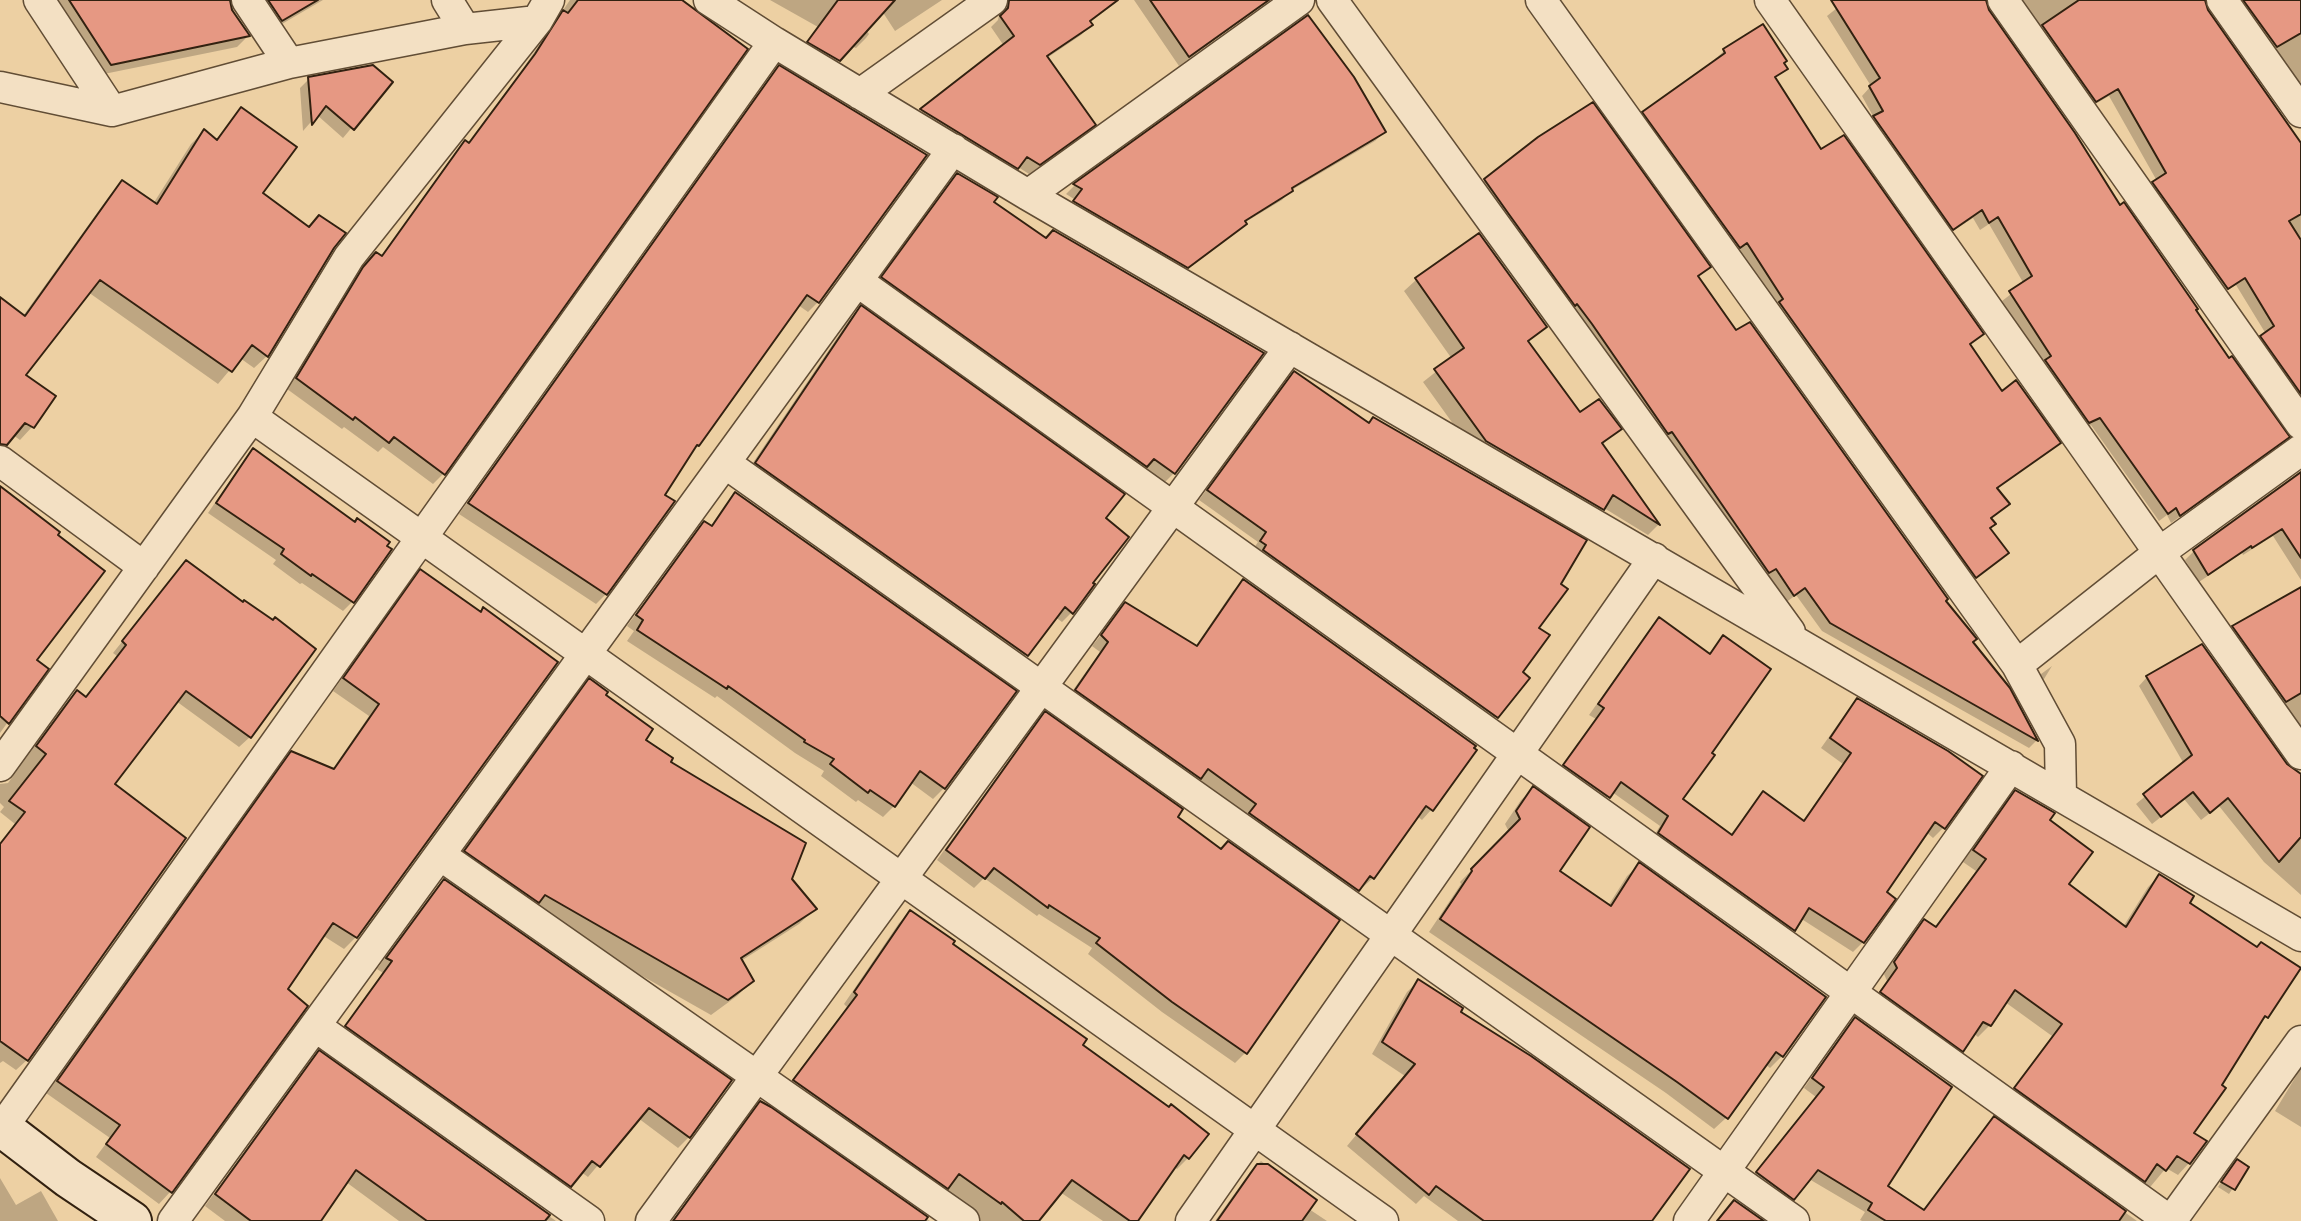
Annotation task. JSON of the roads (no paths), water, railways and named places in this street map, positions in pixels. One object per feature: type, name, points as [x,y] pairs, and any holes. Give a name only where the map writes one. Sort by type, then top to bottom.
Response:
[{"type":"main road","points":[[1,1127],[68,1178],[132,1221]]},
{"type":"street","points":[[39,0],[112,111]]},
{"type":"street","points":[[247,0],[289,63]]},
{"type":"street","points":[[447,0],[465,29]]},
{"type":"street","points":[[709,0],[1028,195],[2301,936]]},
{"type":"street","points":[[860,94],[992,0]]},
{"type":"street","points":[[1028,195],[1299,0]]},
{"type":"street","points":[[1332,0],[1797,641]]},
{"type":"street","points":[[1541,0],[2017,665],[2060,744],[2061,795]]},
{"type":"street","points":[[1769,0],[2301,754]]},
{"type":"street","points":[[2003,0],[2301,424]]},
{"type":"street","points":[[2222,0],[2301,112]]},
{"type":"street","points":[[0,88],[112,111],[289,63],[465,29],[543,10]]},
{"type":"street","points":[[0,766],[252,417],[349,257],[543,10]]},
{"type":"street","points":[[1,1127],[774,42]]},
{"type":"street","points":[[173,1221],[953,149]]},
{"type":"street","points":[[857,281],[2171,1221],[2301,1041]]},
{"type":"street","points":[[651,1221],[1290,347]]},
{"type":"street","points":[[252,417],[1383,1221]]},
{"type":"street","points":[[2017,665],[2160,552],[2301,450]]},
{"type":"street","points":[[0,461],[144,567]]},
{"type":"street","points":[[725,463],[1794,1221]]},
{"type":"street","points":[[1191,1221],[1654,558]]},
{"type":"street","points":[[1689,1221],[2011,766]]},
{"type":"street","points":[[440,855],[964,1221]]},
{"type":"street","points":[[315,1026],[589,1221]]},
{"type":"street","points":[[68,1178],[96,1221]]}]
